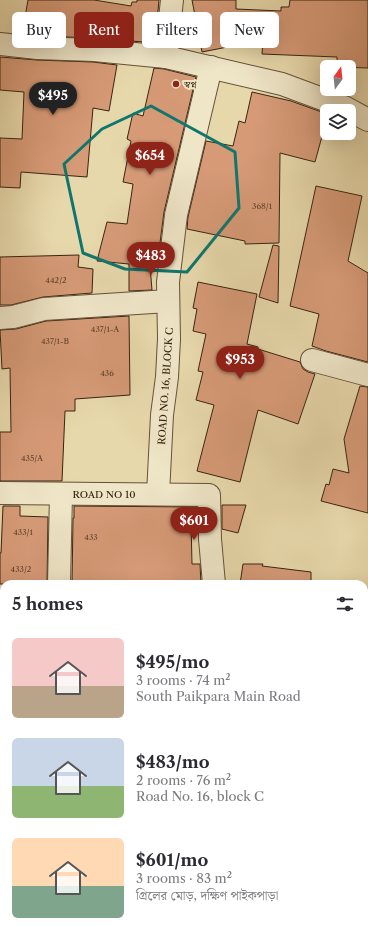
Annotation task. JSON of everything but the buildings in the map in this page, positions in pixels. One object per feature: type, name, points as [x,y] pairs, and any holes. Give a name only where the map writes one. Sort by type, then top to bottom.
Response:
[{"type":"street","points":[[166,57],[172,0]]},
{"type":"street","points":[[0,44],[37,48],[94,50],[166,57],[282,84],[344,107],[368,120]]},
{"type":"street","name":"ROAD NO. 16, BLOCK C","points":[[158,494],[162,415],[168,377],[168,282],[176,215],[211,67]]},
{"type":"street","points":[[0,318],[13,317],[44,309],[168,301]]},
{"type":"street","points":[[312,360],[368,375]]},
{"type":"street","name":"ROAD NO 10","points":[[0,494],[209,495],[210,539],[214,580]]},
{"type":"street","points":[[59,580],[61,494]]},
{"type":"highlighted area","points":[[151,106],[235,152],[239,208],[187,272],[125,269],[83,253],[64,164],[102,129]]},
{"type":"place","name":"স্বপ্ন","points":[[176,84]]}]
